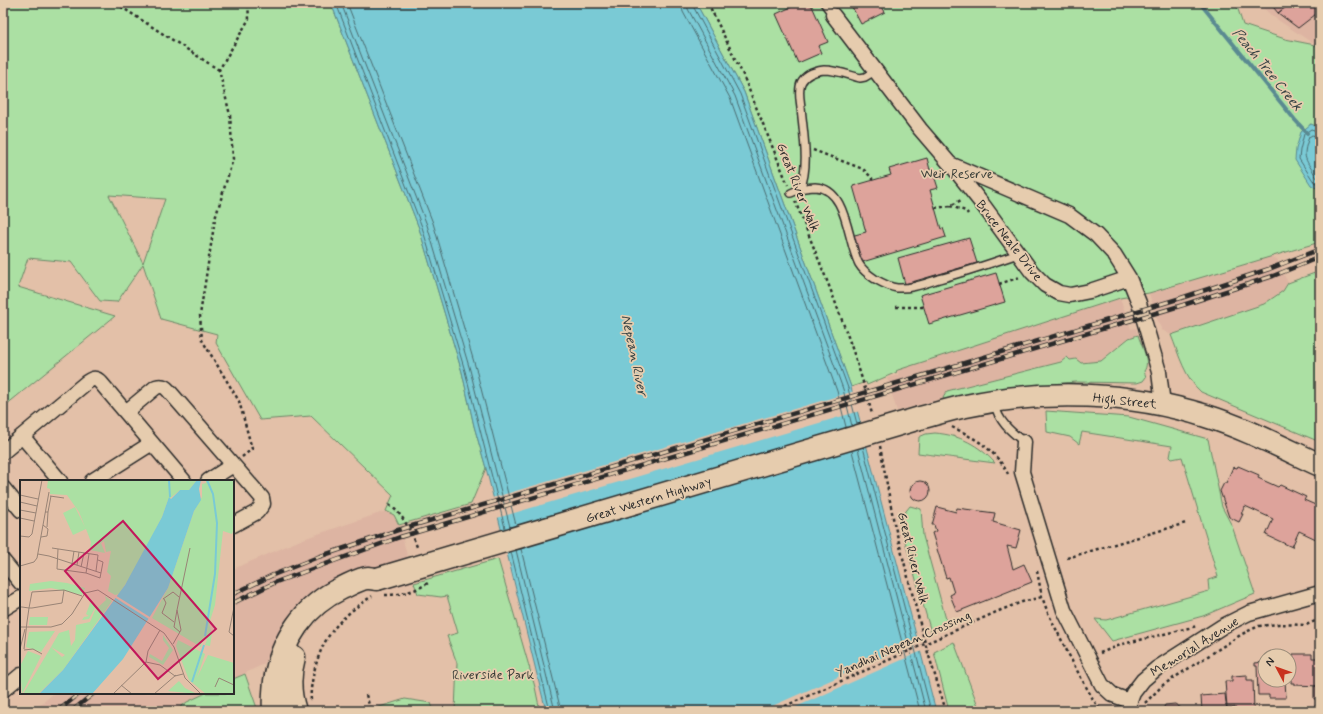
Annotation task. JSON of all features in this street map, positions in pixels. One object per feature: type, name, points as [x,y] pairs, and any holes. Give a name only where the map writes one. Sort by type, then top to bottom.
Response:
[{"type":"highway","name":"High Street","points":[[920,418],[966,406],[1036,396],[1071,395],[1110,397],[1163,404],[1208,416],[1239,428],[1320,465]]},
{"type":"highway","name":"Great Western Highway","points":[[303,707],[291,696],[291,674],[296,651],[306,630],[317,616],[331,603],[377,586],[920,418]]},
{"type":"highway","name":"Great Western Highway","points":[[274,711],[273,702],[276,674],[280,657],[287,641],[297,626],[315,605],[334,592],[367,578],[377,586]]},
{"type":"street","name":"Bruce Neale Drive","points":[[833,15],[920,129],[972,192],[1032,272],[1045,285],[1059,293],[1070,294],[1090,291],[1129,278]]},
{"type":"street","name":"Bruce Neale Drive","points":[[950,164],[1069,214],[1092,231],[1106,244],[1129,278],[1139,303],[1159,372],[1163,404]]},
{"type":"street","points":[[3,452],[92,378],[96,378],[183,480]]},
{"type":"street","points":[[126,412],[156,386],[165,386],[262,498],[263,504],[257,512],[234,524]]},
{"type":"street","points":[[22,436],[59,480]]},
{"type":"street","name":"Memorial Avenue","points":[[1024,442],[1022,472],[1059,599],[1102,686],[1130,706],[1138,686],[1150,673],[1223,626],[1249,613],[1320,593]]},
{"type":"street","points":[[94,480],[152,443]]},
{"type":"street","points":[[210,480],[233,465]]},
{"type":"street","points":[[3,488],[20,509]]},
{"type":"street","points":[[3,561],[20,582]]},
{"type":"street","points":[[3,609],[20,599]]},
{"type":"street","points":[[3,690],[20,676]]},
{"type":"lane","name":"Bruce Neale Drive","points":[[824,3],[833,15]]},
{"type":"lane","points":[[800,189],[804,181],[805,172],[805,145],[799,91],[802,81],[804,78],[815,72],[826,70],[860,78],[865,77],[875,71]]},
{"type":"lane","points":[[791,193],[800,189],[817,187],[833,195],[842,210],[853,250],[860,266],[871,276],[896,288],[913,287],[1018,254]]},
{"type":"lane","points":[[994,401],[998,417],[1024,442]]},
{"type":"path","points":[[116,3],[219,70],[230,115],[233,159],[215,219],[200,315],[202,340],[239,401],[252,449],[233,465]]},
{"type":"path","points":[[219,70],[249,19],[248,3]]},
{"type":"path","name":"Great River Walk","points":[[708,3],[743,75],[824,275],[863,382]]},
{"type":"path","points":[[805,145],[822,155],[863,169],[872,178],[872,180]]},
{"type":"path","points":[[936,208],[950,206],[972,192]]},
{"type":"path","points":[[950,206],[966,211],[968,214]]},
{"type":"path","points":[[999,284],[1032,272]]},
{"type":"path","points":[[896,307],[924,307]]},
{"type":"path","points":[[951,426],[988,449],[1002,464],[1008,473],[1010,480]]},
{"type":"path","name":"Great River Walk","points":[[882,454],[894,523],[925,643],[946,711]]},
{"type":"path","points":[[1067,558],[1186,523]]},
{"type":"path","points":[[1036,567],[1042,596],[1048,613],[1074,666]]},
{"type":"path","points":[[303,707],[311,697],[312,681],[317,660],[326,640],[340,621],[377,586]]},
{"type":"path","name":"Yandhai Nepean Crossing","points":[[774,711],[1001,610],[1042,596]]},
{"type":"path","points":[[1144,703],[1163,685],[1242,634],[1259,626],[1278,624],[1306,625],[1320,619]]},
{"type":"path","points":[[366,695],[371,711]]},
{"type":"shaded area","points":[[1258,3],[1320,3],[1320,48],[1272,16]]},
{"type":"shaded area","points":[[1271,257],[1277,259],[1288,283],[1283,291],[1264,304],[1171,335],[1162,330],[1149,293]]},
{"type":"shaded area","points":[[1120,298],[1131,329],[1136,328],[1138,335],[1129,338],[1101,361],[1081,363],[1076,359],[1070,360],[1067,357],[1061,362],[948,391],[943,398],[897,411],[887,378],[898,375],[898,370]]},
{"type":"shaded area","points":[[386,511],[394,515],[399,525],[409,563],[403,565],[399,560],[334,585],[279,635],[264,664],[234,679],[234,569],[303,539]]},
{"type":"shaded area","points":[[53,694],[204,694],[187,702],[175,711],[33,711]]},
{"type":"green space","points":[[3,3],[331,3],[419,228],[462,372],[474,426],[486,468],[471,504],[399,525],[394,515],[386,511],[393,495],[311,416],[260,420],[216,343],[217,334],[161,319],[143,264],[117,302],[100,301],[71,262],[28,258],[18,287],[115,316],[6,405],[3,402]],"holes":[[[109,195],[165,199],[143,263]]]},
{"type":"green space","name":"Weir Reserve","points":[[696,3],[1236,3],[1243,25],[1285,39],[1315,45],[1320,48],[1320,128],[1310,124],[1320,171],[1320,242],[1149,293],[1120,298],[898,370],[896,371],[897,372],[867,385],[866,382],[851,387],[744,92]]},
{"type":"green space","points":[[1320,271],[1320,442],[1201,392],[1195,386],[1187,373],[1171,335],[1264,304],[1283,291],[1288,283]]},
{"type":"green space","points":[[1138,335],[1146,358],[1146,367],[1144,371],[1146,377],[1143,381],[1137,383],[1076,382],[1029,386],[945,403],[943,398],[947,391],[1061,362],[1067,357],[1070,360],[1076,359],[1081,363],[1101,361],[1129,338]]},
{"type":"green space","points":[[1046,411],[1129,417],[1208,439],[1222,507],[1232,526],[1255,594],[1203,616],[1112,641],[1095,619],[1106,620],[1209,591],[1208,580],[1218,577],[1182,457],[1172,459],[1170,457],[1172,446],[1082,432],[1079,444],[1070,437],[1047,432]]},
{"type":"green space","points":[[935,433],[953,436],[976,446],[995,463],[918,453],[919,437],[926,434]]},
{"type":"green space","points":[[910,506],[921,509],[923,536],[947,623],[931,632],[899,520]]},
{"type":"green space","name":"Riverside Park","points":[[498,559],[535,687],[540,711],[455,711],[457,663],[447,636],[458,633],[447,596],[441,597],[418,594],[414,583]]},
{"type":"green space","points":[[954,642],[980,711],[949,711],[934,652]]},
{"type":"green space","points":[[245,674],[258,711],[175,711],[187,702],[204,694],[234,694],[234,679]]},
{"type":"green space","points":[[405,699],[431,703],[434,711],[374,711],[373,709]]},
{"type":"water","name":"Nepean River","points":[[331,3],[696,3],[744,92],[851,387],[936,711],[546,711],[486,468],[474,426],[462,372],[419,228]]},
{"type":"water","points":[[1311,124],[1320,128],[1320,190],[1311,185],[1295,160],[1296,149],[1301,132]]},
{"type":"pier","points":[[855,391],[860,411],[497,518],[492,498]]},
{"type":"pier","points":[[919,641],[922,651],[787,711],[761,711]]},
{"type":"building","points":[[800,3],[812,6],[828,42],[818,46],[821,53],[798,63],[776,14]]},
{"type":"building","points":[[850,3],[880,3],[885,12],[861,24]]},
{"type":"building","points":[[1270,3],[1291,3],[1278,13]]},
{"type":"building","points":[[1291,3],[1320,3],[1320,11],[1298,28],[1278,13]]},
{"type":"building","points":[[927,158],[930,170],[932,169],[938,188],[930,190],[941,229],[943,228],[946,237],[859,263],[851,236],[866,232],[853,186],[891,175],[889,169]]},
{"type":"building","points":[[969,238],[977,263],[905,284],[898,258]]},
{"type":"building","points":[[996,273],[1005,302],[929,324],[920,295]]},
{"type":"building","points":[[1238,466],[1259,475],[1258,478],[1278,487],[1280,485],[1306,497],[1304,500],[1320,507],[1320,535],[1318,540],[1299,531],[1292,547],[1266,535],[1273,519],[1245,506],[1239,522],[1229,517],[1220,491],[1224,483],[1226,483],[1233,467],[1237,468]]},
{"type":"building","points":[[920,481],[927,484],[930,491],[927,498],[920,501],[913,498],[910,491],[913,484]]},
{"type":"building","points":[[937,507],[956,512],[957,508],[995,513],[993,522],[1021,530],[1016,548],[1007,546],[1013,569],[1024,564],[1032,582],[957,612],[950,595],[954,593],[949,577],[946,578],[932,533],[936,531],[934,525],[932,525]]},
{"type":"building","points":[[1297,654],[1312,654],[1312,658],[1320,658],[1319,686],[1297,685]]},
{"type":"building","points":[[1247,675],[1247,680],[1253,680],[1254,711],[1237,711],[1235,707],[1227,708],[1225,681],[1232,681],[1232,676]]},
{"type":"building","points":[[1314,686],[1320,686],[1320,699],[1314,699]]},
{"type":"building","points":[[1258,688],[1285,688],[1286,698],[1269,698],[1269,695],[1258,695]]},
{"type":"building","points":[[1225,694],[1227,711],[1202,711],[1201,696]]},
{"type":"building","points":[[1175,704],[1181,708],[1181,711],[1162,711],[1165,705]]},
{"type":"waterway","name":"Peach Tree Creek","points":[[1200,3],[1307,133]]},
{"type":"railway","points":[[234,594],[273,575],[318,557],[398,530],[1181,298],[1269,269],[1320,249]]},
{"type":"railway","points":[[234,603],[276,582],[400,537],[1183,305],[1273,276],[1320,257]]},
{"type":"railway","points":[[58,711],[79,694]]},
{"type":"railway","points":[[72,711],[93,694]]}]
